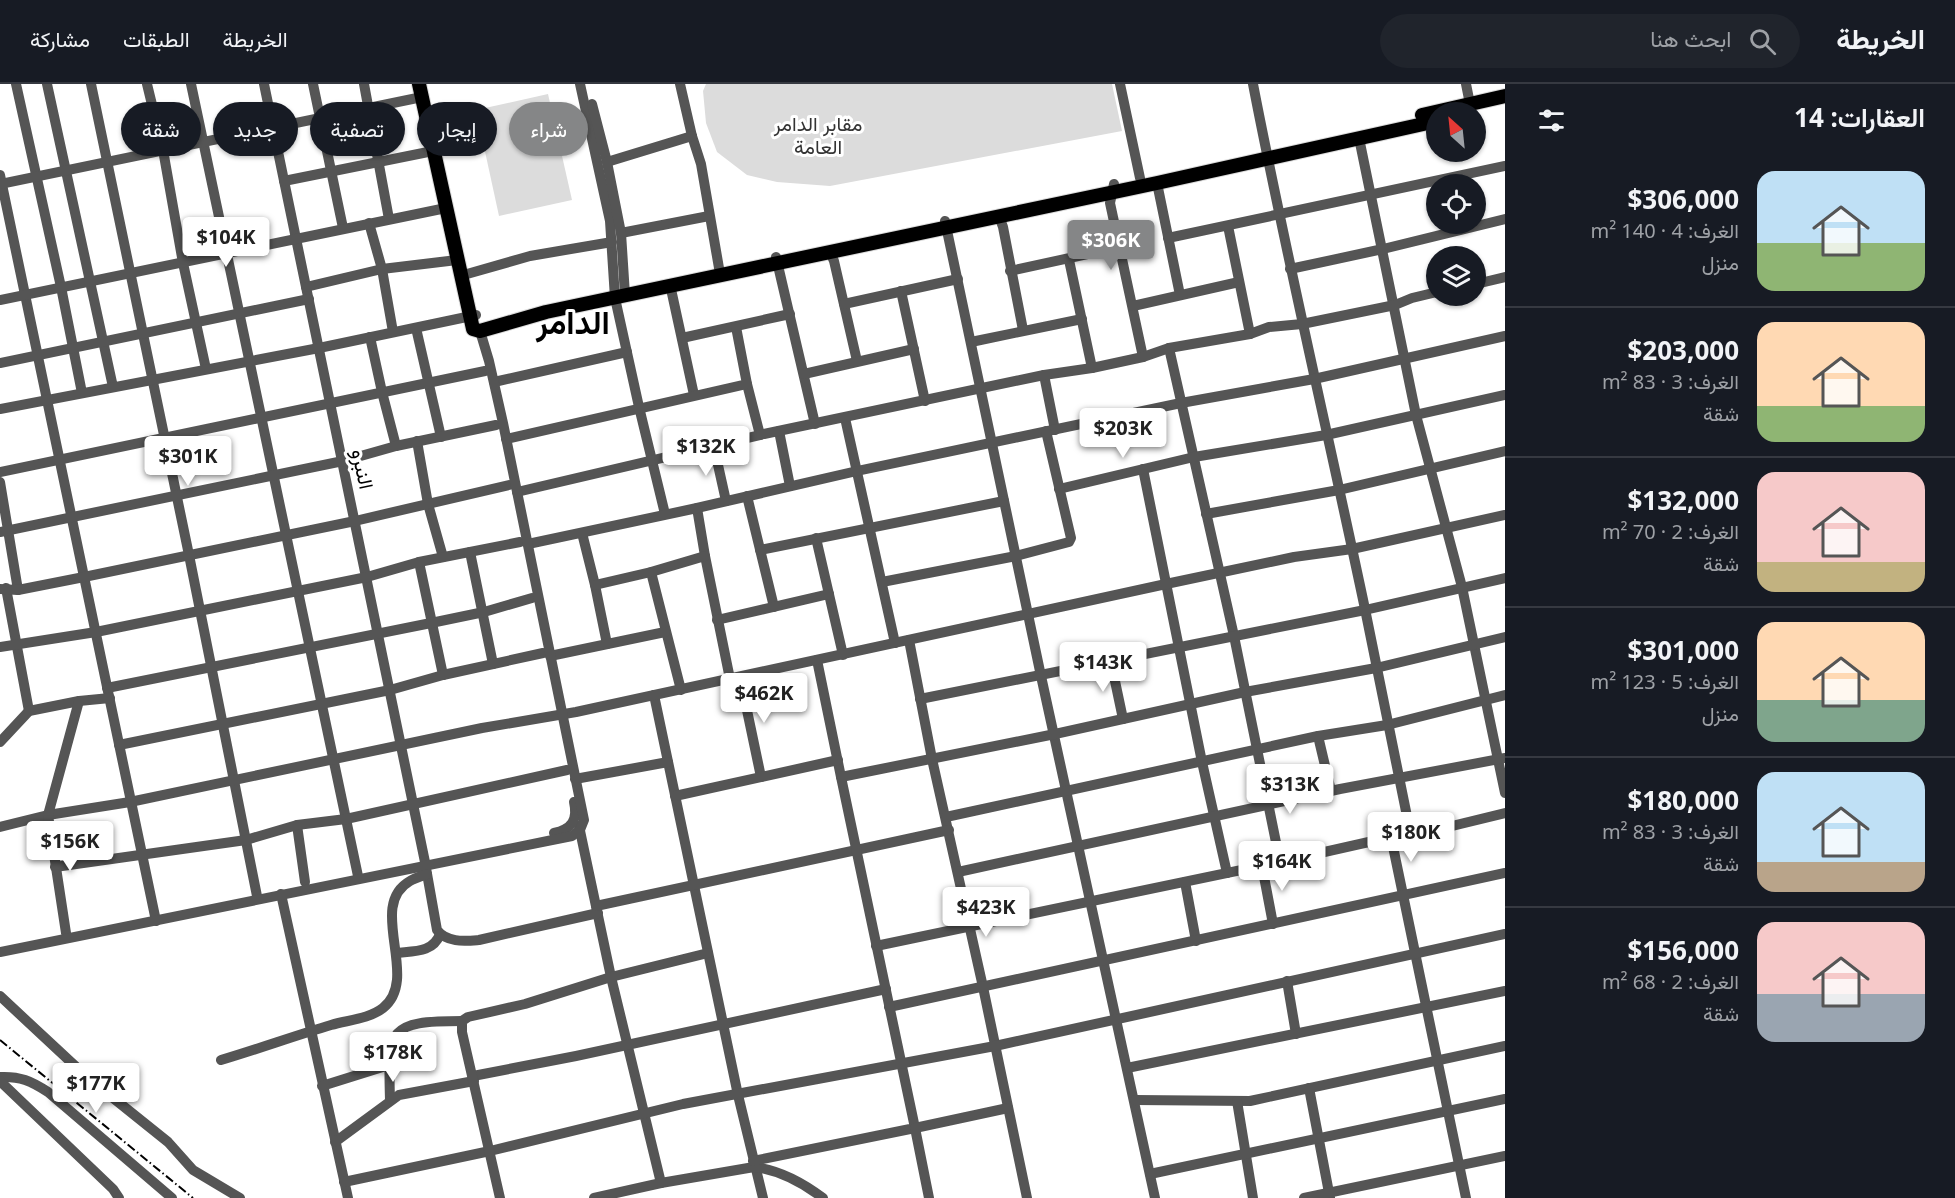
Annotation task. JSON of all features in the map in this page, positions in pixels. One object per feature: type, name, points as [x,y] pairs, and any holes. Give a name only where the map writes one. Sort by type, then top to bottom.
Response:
[{"type":"main road","points":[[422,88],[467,274],[475,323]]},
{"type":"main road","points":[[1486,103],[1505,96]]},
{"type":"main road","points":[[1486,107],[1505,105]]},
{"type":"main road","points":[[619,293],[668,286],[776,260],[1114,188],[1157,183],[1426,119]]},
{"type":"main road","points":[[475,323],[546,312],[719,268],[830,252],[946,224],[999,216],[1114,188],[1140,178],[1426,123]]},
{"type":"main road","points":[[434,156],[457,260],[475,323]]},
{"type":"street","points":[[15,84],[82,393]]},
{"type":"street","points":[[47,84],[113,387]]},
{"type":"street","points":[[91,84],[212,666],[257,896]]},
{"type":"street","points":[[147,84],[151,102]]},
{"type":"street","points":[[191,84],[358,876]]},
{"type":"street","name":"النبرو","points":[[264,84],[268,102]]},
{"type":"street","points":[[313,84],[317,102]]},
{"type":"street","points":[[364,84],[367,102]]},
{"type":"street","points":[[582,84],[590,97],[607,162],[621,232],[619,293]]},
{"type":"street","points":[[582,84],[606,202],[627,352],[665,514]]},
{"type":"street","points":[[680,84],[701,164],[719,268]]},
{"type":"street","points":[[1120,84],[1140,178]]},
{"type":"street","points":[[1253,84],[1290,269],[1352,549],[1411,836]]},
{"type":"street","points":[[1466,84],[1470,102]]},
{"type":"street","points":[[384,102],[422,88]]},
{"type":"street","points":[[607,162],[692,136]]},
{"type":"street","points":[[1359,138],[1395,304],[1416,415],[1462,587],[1485,699],[1501,759],[1505,793]]},
{"type":"street","points":[[203,141],[213,139]]},
{"type":"street","points":[[284,182],[417,154]]},
{"type":"street","points":[[136,156],[65,171],[1,180],[155,918]]},
{"type":"street","points":[[164,156],[183,263],[206,369]]},
{"type":"street","name":"النبرو","points":[[279,156],[414,803],[437,930],[440,934]]},
{"type":"street","points":[[329,156],[344,228]]},
{"type":"street","points":[[377,156],[389,219]]},
{"type":"street","points":[[1168,238],[1505,166]]},
{"type":"street","points":[[1157,183],[1180,295]]},
{"type":"street","points":[[1114,188],[1110,203],[1143,357]]},
{"type":"street","points":[[0,300],[446,208]]},
{"type":"street","points":[[621,232],[709,216]]},
{"type":"street","points":[[999,216],[1023,330]]},
{"type":"street","points":[[1290,269],[1505,219]]},
{"type":"street","points":[[369,223],[382,269],[393,332]]},
{"type":"street","points":[[946,224],[1041,676],[1155,1198]]},
{"type":"street","points":[[1228,226],[1250,334]]},
{"type":"street","points":[[467,274],[530,256],[612,242]]},
{"type":"street","points":[[1010,271],[1069,260],[1120,247]]},
{"type":"street","points":[[830,252],[857,361]]},
{"type":"street","points":[[306,287],[382,269],[457,260]]},
{"type":"street","points":[[776,260],[815,424]]},
{"type":"street","points":[[1069,260],[1092,368]]},
{"type":"street","points":[[1486,282],[1505,277]]},
{"type":"street","points":[[844,304],[958,279]]},
{"type":"street","points":[[1133,306],[1239,282]]},
{"type":"street","points":[[668,286],[671,289],[694,395]]},
{"type":"street","points":[[902,291],[925,401]]},
{"type":"street","points":[[29,711],[3,589],[18,590],[428,504],[653,462],[760,435],[1044,375],[1092,368],[1143,357],[1169,348],[1250,334],[1269,327],[1302,324],[1395,304],[1426,295]]},
{"type":"street","points":[[0,363],[309,299]]},
{"type":"street","points":[[682,338],[790,314]]},
{"type":"street","points":[[971,342],[1082,319]]},
{"type":"street","points":[[0,409],[393,332],[475,323]]},
{"type":"street","points":[[0,945],[426,867],[572,837],[580,830],[584,820],[559,716],[513,489],[496,425],[475,323]]},
{"type":"street","points":[[475,323],[494,382],[506,439],[513,489]]},
{"type":"street","points":[[736,327],[760,435]]},
{"type":"street","points":[[416,328],[441,436]]},
{"type":"street","points":[[0,647],[96,632],[367,577],[443,557],[582,533],[857,471],[1181,403],[1314,379],[1505,336]]},
{"type":"street","points":[[370,337],[396,446]]},
{"type":"street","points":[[1169,348],[1220,573],[1280,862]]},
{"type":"street","points":[[804,374],[914,349]]},
{"type":"street","points":[[494,382],[627,352]]},
{"type":"street","points":[[0,472],[484,371]]},
{"type":"street","points":[[882,582],[1016,556],[1069,542],[1071,538],[1059,489],[1044,375]]},
{"type":"street","points":[[506,439],[747,384]]},
{"type":"street","points":[[1059,489],[1194,457],[1326,435],[1505,395]]},
{"type":"street","points":[[845,418],[895,643]]},
{"type":"street","points":[[4,531],[342,461],[417,441],[496,425]]},
{"type":"street","points":[[779,431],[790,486]]},
{"type":"street","points":[[417,441],[428,504],[443,557]]},
{"type":"street","points":[[714,447],[726,501]]},
{"type":"street","points":[[1206,514],[1339,490],[1505,452]]},
{"type":"street","points":[[1143,469],[1202,762],[1227,873]]},
{"type":"street","points":[[0,482],[4,531],[18,590]]},
{"type":"street","points":[[747,496],[774,607]]},
{"type":"street","points":[[760,550],[1004,501]]},
{"type":"street","points":[[697,508],[717,620],[761,777]]},
{"type":"street","points":[[0,827],[48,815],[130,802],[482,728],[559,716],[1166,584],[1294,557],[1352,549],[1505,515]]},
{"type":"street","points":[[582,533],[607,644]]},
{"type":"street","points":[[816,538],[843,655]]},
{"type":"street","points":[[524,543],[531,598],[546,655]]},
{"type":"street","points":[[470,552],[493,664]]},
{"type":"street","points":[[595,585],[705,556]]},
{"type":"street","points":[[419,562],[443,675]]},
{"type":"street","points":[[651,572],[681,690]]},
{"type":"street","points":[[920,699],[1365,610],[1505,578]]},
{"type":"street","points":[[717,620],[829,594]]},
{"type":"street","points":[[0,742],[29,711],[79,701],[212,666],[484,612],[531,598]]},
{"type":"street","points":[[118,745],[390,690],[493,664],[666,632]]},
{"type":"street","points":[[841,777],[1055,734],[1245,692],[1376,668],[1505,637]]},
{"type":"street","points":[[909,640],[932,759],[1027,1198]]},
{"type":"street","points":[[817,660],[929,1198]]},
{"type":"street","points":[[1111,662],[1123,719]]},
{"type":"street","points":[[654,695],[738,1095],[763,1198]]},
{"type":"street","points":[[946,817],[1318,736],[1387,724],[1505,695]]},
{"type":"street","points":[[66,933],[48,815],[79,701]]},
{"type":"street","points":[[559,716],[567,770],[610,977],[661,1183]]},
{"type":"street","points":[[1318,736],[1331,791]]},
{"type":"street","points":[[958,872],[1331,791],[1501,759]]},
{"type":"street","points":[[675,796],[837,760]]},
{"type":"street","points":[[575,779],[668,762]]},
{"type":"street","points":[[55,867],[246,840],[297,825],[346,819],[567,770]]},
{"type":"street","points":[[0,952],[257,896],[305,882],[426,867],[563,831],[573,823],[576,811]]},
{"type":"street","points":[[876,946],[1391,837],[1411,836],[1505,813]]},
{"type":"street","points":[[297,825],[305,882]]},
{"type":"street","points":[[396,953],[423,950],[433,946],[437,943],[440,934],[460,941],[479,940],[694,886],[949,830]]},
{"type":"street","points":[[1391,837],[1461,1165],[1466,1198]]},
{"type":"street","points":[[1262,866],[1273,924]]},
{"type":"street","points":[[221,1060],[369,1016],[383,1008],[397,987],[391,914],[395,898],[400,889],[426,867]]},
{"type":"street","points":[[889,1007],[1505,873]]},
{"type":"street","points":[[1185,882],[1196,941]]},
{"type":"street","points":[[281,894],[348,1198]]},
{"type":"street","points":[[345,1182],[490,1151],[683,1104],[995,1046],[1505,934]]},
{"type":"street","points":[[390,1101],[389,1065],[393,1038],[398,1031],[410,1024],[425,1021],[462,1021],[468,1017],[525,1004],[610,977],[708,953]]},
{"type":"street","points":[[1287,981],[1296,1034]]},
{"type":"street","points":[[335,1142],[399,1095],[886,989]]},
{"type":"street","points":[[1127,1068],[1505,991]]},
{"type":"street","points":[[0,996],[87,1077],[168,1142],[193,1170],[240,1198]]},
{"type":"street","points":[[462,1021],[462,1032],[500,1198]]},
{"type":"street","points":[[1135,1100],[1250,1101],[1505,1046]]},
{"type":"street","points":[[322,1086],[389,1065]]},
{"type":"street","points":[[0,1079],[14,1077],[28,1080],[48,1092],[172,1198]]},
{"type":"street","points":[[0,1079],[119,1198]]},
{"type":"street","points":[[1309,1088],[1329,1196]]},
{"type":"street","points":[[1150,1174],[1505,1099]]},
{"type":"street","points":[[1237,1101],[1253,1198]]},
{"type":"street","points":[[594,1198],[1008,1108]]},
{"type":"street","points":[[1304,1198],[1329,1196],[1505,1156]]},
{"type":"street","points":[[754,1164],[800,1182],[824,1198]]},
{"type":"green space","name":"مقابر الدامر العامة","points":[[706,84],[1112,84],[1122,131],[830,186],[777,182],[747,175],[717,152],[706,123],[703,91]]},
{"type":"green space","points":[[548,94],[550,102],[512,102]]},
{"type":"green space","points":[[509,103],[509,156],[562,156],[572,200],[499,216],[486,156],[497,156],[497,105]]},
{"type":"railway","points":[[0,1040],[193,1198]]},
{"type":"district","name":"الدامر","points":[[573,321]]}]
